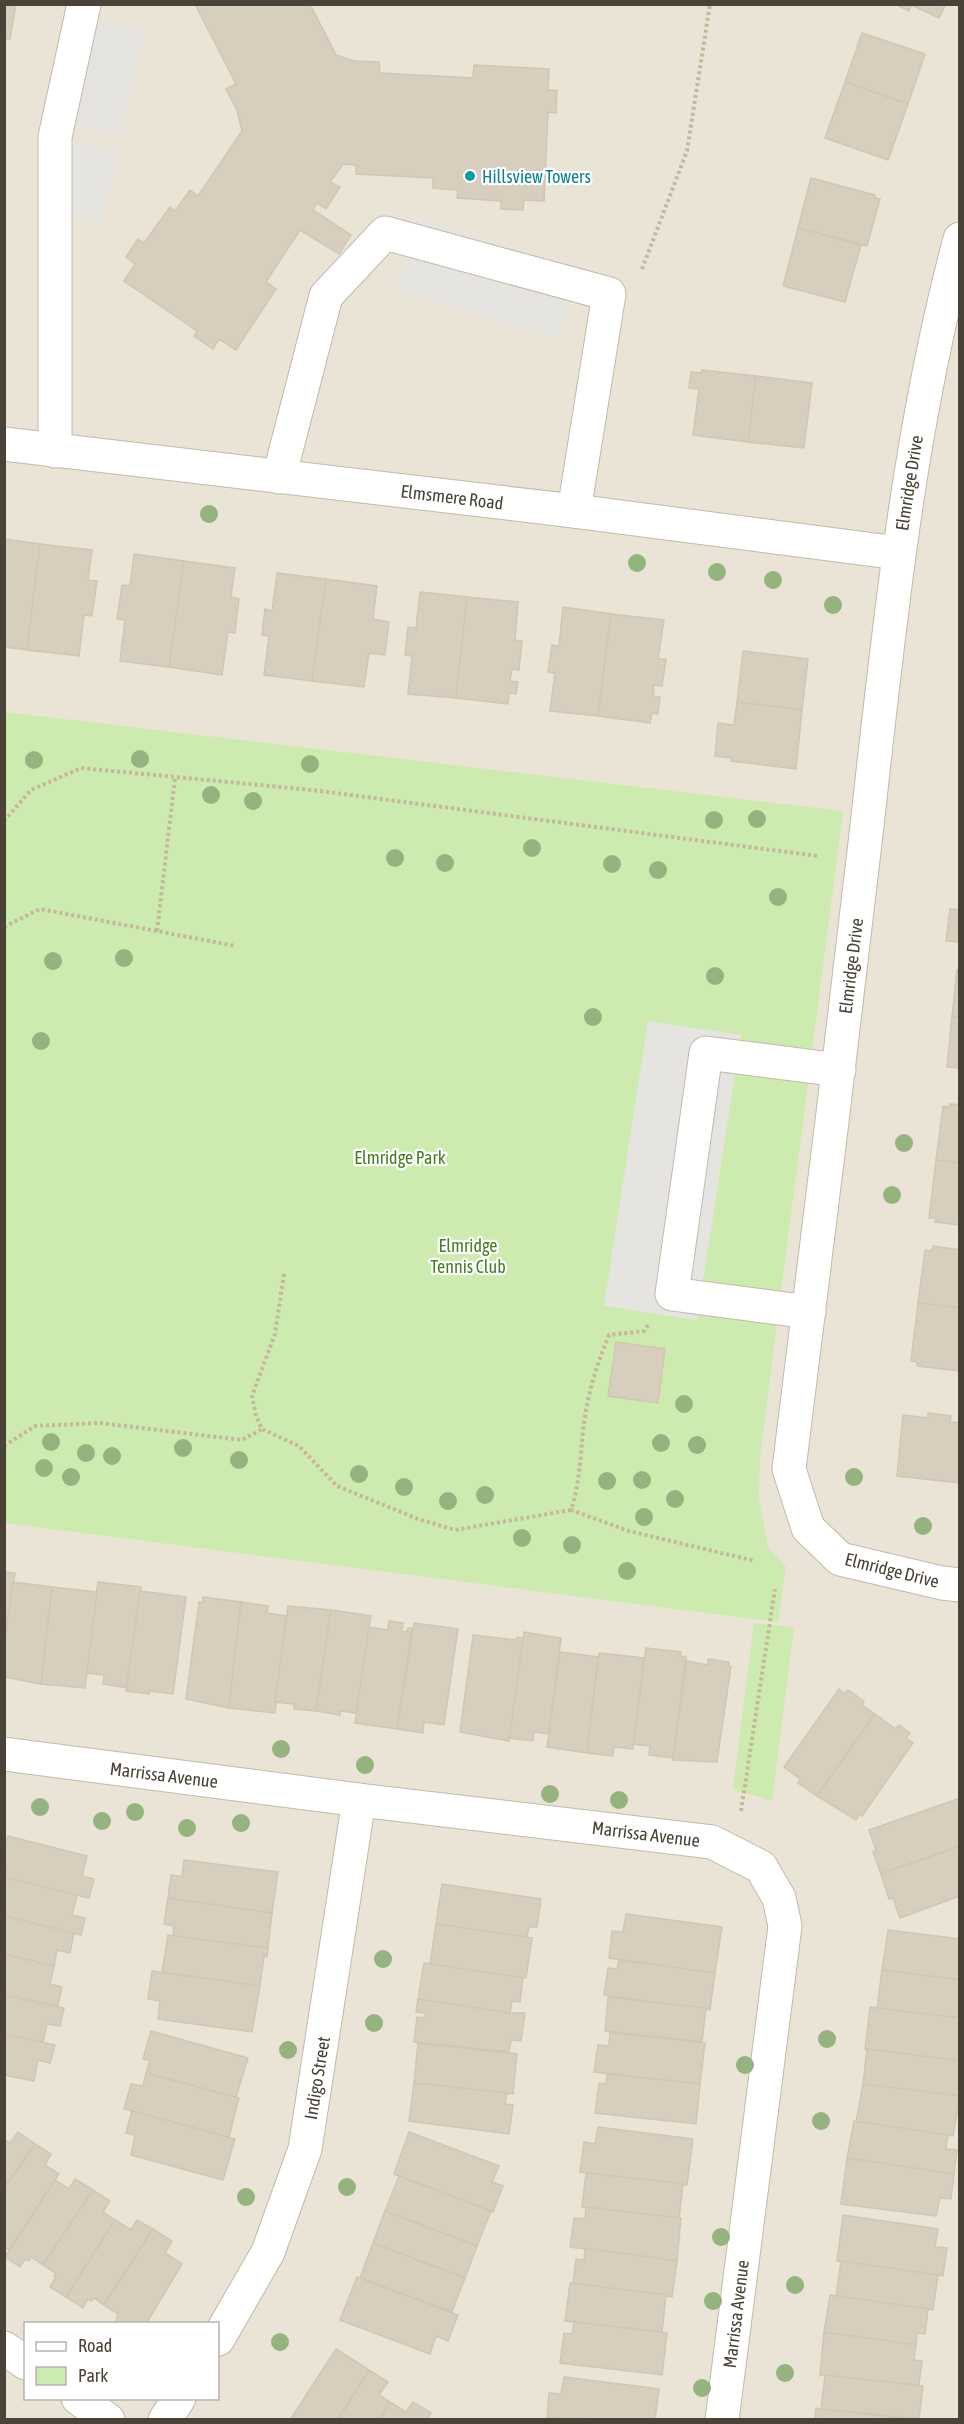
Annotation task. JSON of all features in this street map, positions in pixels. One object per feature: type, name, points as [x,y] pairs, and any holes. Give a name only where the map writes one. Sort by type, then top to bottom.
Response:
[{"type":"street","points":[[55,451],[55,137],[84,4]]},
{"type":"street","points":[[279,477],[326,296],[385,233],[609,294],[574,512]]},
{"type":"street","name":"Elmridge Drive","points":[[960,239],[929,364],[898,553],[839,1070],[789,1469],[808,1528],[840,1559],[942,1583],[960,1585]]},
{"type":"street","name":"Elmsmere Road","points":[[4,444],[898,553]]},
{"type":"street","points":[[809,1312],[672,1294],[706,1053],[839,1070]]},
{"type":"street","name":"Marrissa Avenue","points":[[4,1754],[359,1800],[712,1842],[761,1868],[779,1898],[785,1926],[722,2420]]},
{"type":"street","name":"Indigo Street","points":[[219,2337],[268,2252],[305,2148],[359,1800]]},
{"type":"street","points":[[4,2348],[24,2362]]},
{"type":"street","points":[[81,2400],[108,2420]]},
{"type":"street","points":[[165,2420],[178,2400]]},
{"type":"path","points":[[609,294],[643,268],[687,152],[710,4]]},
{"type":"path","points":[[4,821],[31,790],[81,768],[312,790],[818,856]]},
{"type":"path","points":[[157,932],[175,778]]},
{"type":"path","points":[[4,927],[40,909],[236,946]]},
{"type":"path","points":[[284,1274],[275,1334],[252,1396],[256,1416],[262,1429],[299,1446],[338,1486],[418,1519],[455,1530],[571,1510],[628,1531],[755,1561]]},
{"type":"path","points":[[571,1510],[578,1488],[586,1411],[596,1366],[609,1335],[644,1331],[672,1294]]},
{"type":"path","points":[[4,1446],[35,1426],[100,1423],[242,1440],[262,1429]]},
{"type":"path","points":[[734,1854],[775,1589]]},
{"type":"shaded area","points":[[5,5],[959,5],[959,2419],[5,2420]]},
{"type":"shaded area","points":[[83,14],[144,32],[121,135],[58,118]]},
{"type":"shaded area","points":[[55,137],[120,152],[99,224],[54,208]]},
{"type":"shaded area","points":[[417,218],[580,268],[558,339],[395,289]]},
{"type":"shaded area","points":[[648,1021],[741,1035],[697,1320],[604,1306]]},
{"type":"green space","name":"Elmridge Park","points":[[5,712],[843,811],[760,1456],[759,1499],[768,1547],[786,1567],[778,1622],[5,1523]]},
{"type":"green space","points":[[754,1623],[794,1627],[772,1801],[733,1789]]},
{"type":"building","points":[[4,4],[16,4],[10,39],[4,41]]},
{"type":"building","name":"Hillsview Towers","points":[[195,4],[310,4],[336,55],[354,61],[379,62],[380,73],[473,78],[474,65],[549,69],[548,90],[557,90],[556,113],[548,112],[544,201],[524,200],[523,210],[501,209],[501,201],[457,198],[458,190],[433,188],[433,178],[356,174],[356,165],[343,164],[330,182],[340,187],[326,209],[317,203],[313,210],[351,235],[339,254],[300,230],[266,282],[276,289],[236,350],[219,339],[213,349],[194,336],[197,331],[124,281],[135,264],[126,257],[138,239],[144,243],[170,207],[175,211],[190,190],[198,196],[242,131],[237,110],[226,89],[236,84]]},
{"type":"building","points":[[895,4],[946,4],[939,18],[911,5],[909,11]]},
{"type":"building","points":[[862,33],[925,54],[908,104],[845,82]]},
{"type":"building","points":[[845,82],[908,104],[888,160],[825,138]]},
{"type":"building","points":[[811,178],[875,195],[874,197],[880,199],[867,246],[798,228]]},
{"type":"building","points":[[798,228],[861,245],[845,302],[783,286]]},
{"type":"building","points":[[702,370],[756,376],[748,442],[693,435],[699,389],[689,388],[691,372],[701,373]]},
{"type":"building","points":[[756,376],[812,383],[804,448],[748,442]]},
{"type":"building","points":[[4,539],[40,544],[27,650],[4,647]]},
{"type":"building","points":[[40,544],[92,550],[88,580],[97,581],[92,616],[84,615],[79,656],[27,650]]},
{"type":"building","points":[[134,554],[184,561],[169,667],[120,661],[125,620],[117,619],[122,585],[130,586]]},
{"type":"building","points":[[184,561],[235,568],[231,597],[239,599],[235,633],[228,632],[222,675],[169,667]]},
{"type":"building","points":[[277,573],[326,579],[312,681],[264,675],[269,636],[262,635],[265,609],[272,611]]},
{"type":"building","points":[[326,579],[377,586],[373,619],[389,622],[385,655],[369,653],[364,687],[312,681]]},
{"type":"building","points":[[420,592],[467,597],[456,698],[408,694],[412,656],[405,655],[408,627],[416,628]]},
{"type":"building","points":[[467,597],[518,602],[515,640],[522,641],[519,670],[512,669],[510,681],[518,682],[516,694],[509,693],[508,704],[456,698]]},
{"type":"building","points":[[563,607],[611,614],[598,716],[550,711],[555,673],[548,672],[552,645],[559,646]]},
{"type":"building","points":[[611,614],[664,620],[658,659],[666,659],[662,686],[654,685],[653,696],[660,697],[658,714],[652,713],[650,723],[598,716]]},
{"type":"building","points":[[743,651],[808,659],[802,710],[737,702]]},
{"type":"building","points":[[737,702],[802,710],[796,769],[731,761],[731,758],[715,756],[718,723],[734,725]]},
{"type":"building","points":[[950,909],[960,910],[960,942],[946,941]]},
{"type":"building","points":[[957,970],[960,970],[960,1017],[952,1017]]},
{"type":"building","points":[[952,1017],[960,1017],[960,1068],[947,1067]]},
{"type":"building","points":[[950,1104],[960,1105],[960,1163],[936,1160],[943,1106],[949,1107]]},
{"type":"building","points":[[936,1160],[960,1163],[960,1225],[935,1222],[936,1218],[929,1218]]},
{"type":"building","points":[[933,1246],[960,1250],[960,1308],[918,1303],[925,1250],[932,1251]]},
{"type":"building","points":[[918,1303],[960,1308],[960,1371],[917,1366],[917,1362],[911,1361]]},
{"type":"building","points":[[616,1342],[665,1349],[658,1403],[608,1396]]},
{"type":"building","points":[[928,1413],[951,1416],[950,1422],[960,1423],[960,1483],[897,1476],[903,1415],[928,1418]]},
{"type":"building","points":[[4,1572],[15,1573],[4,1646]]},
{"type":"building","points":[[13,1582],[52,1587],[41,1684],[4,1677],[4,1646]]},
{"type":"building","points":[[98,1582],[141,1587],[127,1688],[103,1684],[104,1675],[85,1673]]},
{"type":"building","points":[[52,1587],[97,1592],[85,1688],[41,1684]]},
{"type":"building","points":[[140,1591],[186,1597],[173,1694],[126,1691]]},
{"type":"building","points":[[203,1597],[241,1602],[229,1708],[186,1699],[199,1602],[203,1602]]},
{"type":"building","points":[[241,1602],[268,1606],[267,1613],[286,1616],[275,1713],[229,1708]]},
{"type":"building","points":[[288,1606],[331,1610],[316,1711],[294,1709],[294,1704],[275,1702]]},
{"type":"building","points":[[331,1610],[371,1616],[356,1713],[340,1711],[340,1715],[316,1711]]},
{"type":"building","points":[[389,1621],[403,1623],[402,1631],[407,1632],[408,1628],[412,1628],[397,1729],[355,1723],[369,1627],[388,1630]]},
{"type":"building","points":[[414,1623],[458,1629],[444,1725],[424,1722],[423,1733],[397,1729]]},
{"type":"building","points":[[524,1632],[561,1638],[549,1734],[534,1732],[533,1741],[508,1738]]},
{"type":"building","points":[[473,1635],[516,1640],[517,1637],[523,1638],[509,1741],[460,1732]]},
{"type":"building","points":[[646,1648],[681,1652],[680,1656],[686,1657],[673,1758],[649,1755],[650,1746],[633,1744]]},
{"type":"building","points":[[560,1652],[598,1657],[587,1753],[547,1747]]},
{"type":"building","points":[[599,1653],[644,1658],[633,1749],[614,1747],[613,1756],[587,1753]]},
{"type":"building","points":[[708,1659],[729,1662],[728,1666],[731,1666],[717,1762],[673,1760],[686,1661],[708,1665]]},
{"type":"building","points":[[839,1689],[845,1694],[848,1690],[864,1701],[862,1705],[875,1714],[817,1796],[798,1783],[800,1779],[784,1767]]},
{"type":"building","points":[[875,1714],[896,1729],[899,1725],[910,1733],[906,1738],[913,1743],[862,1816],[860,1814],[856,1820],[817,1796]]},
{"type":"building","points":[[960,1798],[960,1846],[881,1874],[873,1852],[876,1850],[869,1830]]},
{"type":"building","points":[[8,1836],[87,1856],[82,1876],[94,1879],[89,1898],[4,1877],[7,1865],[4,1865],[4,1839],[7,1840]]},
{"type":"building","points":[[960,1846],[960,1896],[900,1918],[893,1898],[889,1899],[881,1874]]},
{"type":"building","points":[[184,1860],[278,1872],[272,1913],[168,1898],[171,1875],[182,1877]]},
{"type":"building","points":[[4,1877],[77,1895],[72,1915],[85,1918],[81,1935],[4,1916]]},
{"type":"building","points":[[442,1884],[541,1899],[537,1927],[529,1927],[527,1937],[436,1924]]},
{"type":"building","points":[[168,1898],[272,1913],[268,1948],[173,1936],[174,1926],[164,1924]]},
{"type":"building","points":[[626,1914],[722,1927],[715,1973],[609,1958],[612,1931],[623,1932]]},
{"type":"building","points":[[4,1916],[74,1933],[70,1953],[57,1950],[54,1966],[4,1954]]},
{"type":"building","points":[[436,1924],[532,1938],[526,1978],[430,1964]]},
{"type":"building","points":[[888,1930],[960,1939],[960,1980],[882,1970]]},
{"type":"building","points":[[168,1935],[268,1948],[267,1957],[264,1956],[260,1986],[162,1972]]},
{"type":"building","points":[[4,1954],[54,1966],[50,1984],[62,1987],[58,2006],[4,1995]]},
{"type":"building","points":[[619,1960],[715,1973],[710,2010],[604,1995],[608,1968],[617,1969]]},
{"type":"building","points":[[424,1963],[523,1978],[520,2002],[512,2001],[510,2013],[418,1999]]},
{"type":"building","points":[[882,1970],[960,1980],[960,2018],[877,2008]]},
{"type":"building","points":[[152,1971],[260,1986],[252,2032],[158,2019],[160,2001],[148,1999]]},
{"type":"building","points":[[4,1995],[64,2008],[60,2026],[47,2024],[43,2042],[4,2034]]},
{"type":"building","points":[[608,1997],[706,2008],[702,2042],[605,2031]]},
{"type":"building","points":[[418,1999],[510,2013],[525,2013],[521,2041],[511,2040],[509,2052],[414,2042],[417,2017],[425,2018],[426,2013],[416,2012]]},
{"type":"building","points":[[870,2007],[960,2018],[960,2061],[865,2049]]},
{"type":"building","points":[[151,2031],[248,2058],[236,2097],[146,2073],[150,2061],[143,2059]]},
{"type":"building","points":[[610,2032],[705,2043],[700,2084],[594,2072],[598,2045],[609,2046]]},
{"type":"building","points":[[4,2034],[55,2045],[50,2063],[38,2060],[34,2081],[4,2075]]},
{"type":"building","points":[[418,2043],[517,2054],[513,2094],[414,2083]]},
{"type":"building","points":[[867,2049],[960,2061],[960,2096],[863,2084]]},
{"type":"building","points":[[146,2073],[239,2098],[229,2137],[124,2109],[131,2084],[143,2086]]},
{"type":"building","points":[[607,2074],[700,2084],[696,2124],[595,2113],[599,2083],[606,2084]]},
{"type":"building","points":[[414,2083],[507,2093],[505,2104],[513,2105],[509,2134],[409,2121]]},
{"type":"building","points":[[863,2084],[960,2096],[953,2136],[856,2122]]},
{"type":"building","points":[[132,2111],[235,2139],[223,2180],[131,2155],[135,2135],[126,2133]]},
{"type":"building","points":[[854,2121],[948,2135],[946,2149],[957,2150],[954,2174],[847,2158]]},
{"type":"building","points":[[598,2127],[693,2139],[687,2185],[580,2172],[584,2142],[595,2144]]},
{"type":"building","points":[[18,2132],[35,2144],[4,2188],[4,2139],[10,2143]]},
{"type":"building","points":[[409,2132],[499,2166],[492,2182],[503,2186],[493,2212],[394,2174]]},
{"type":"building","points":[[35,2144],[51,2154],[45,2165],[59,2174],[9,2250],[4,2247],[4,2188]]},
{"type":"building","points":[[847,2158],[954,2174],[951,2199],[940,2198],[936,2216],[841,2204]]},
{"type":"building","points":[[586,2173],[683,2184],[679,2218],[582,2207]]},
{"type":"building","points":[[399,2176],[491,2211],[477,2246],[385,2211]]},
{"type":"building","points":[[75,2179],[93,2190],[43,2265],[31,2257],[29,2261],[25,2259],[20,2267],[5,2257],[55,2180],[69,2189]]},
{"type":"building","points":[[93,2190],[110,2201],[103,2212],[115,2220],[66,2297],[50,2287],[56,2277],[55,2273],[43,2265]]},
{"type":"building","points":[[586,2207],[681,2218],[677,2261],[570,2247],[574,2218],[585,2219]]},
{"type":"building","points":[[385,2211],[477,2246],[465,2278],[373,2243]]},
{"type":"building","points":[[843,2215],[938,2229],[935,2247],[947,2248],[943,2276],[837,2261]]},
{"type":"building","points":[[115,2220],[131,2230],[137,2220],[153,2229],[104,2305],[94,2298],[91,2301],[88,2299],[83,2308],[66,2297]]},
{"type":"building","points":[[153,2229],[172,2241],[165,2253],[182,2264],[147,2322],[116,2322],[118,2314],[104,2305]]},
{"type":"building","points":[[373,2243],[465,2278],[452,2312],[360,2278]]},
{"type":"building","points":[[585,2248],[677,2261],[672,2297],[573,2283],[576,2259],[584,2260]]},
{"type":"building","points":[[841,2261],[938,2275],[933,2310],[836,2296]]},
{"type":"building","points":[[357,2277],[458,2315],[448,2341],[436,2336],[430,2354],[340,2320]]},
{"type":"building","points":[[570,2283],[666,2295],[662,2332],[565,2321]]},
{"type":"building","points":[[830,2295],[928,2309],[925,2334],[917,2333],[916,2345],[824,2332]]},
{"type":"building","points":[[574,2322],[667,2333],[662,2375],[560,2363],[564,2333],[572,2334]]},
{"type":"building","points":[[824,2332],[916,2345],[914,2360],[922,2361],[919,2385],[820,2375]]},
{"type":"building","points":[[336,2349],[369,2370],[338,2420],[290,2420]]},
{"type":"building","points":[[369,2370],[388,2382],[379,2395],[390,2402],[380,2420],[338,2420]]},
{"type":"building","points":[[825,2375],[923,2386],[919,2419],[821,2409]]},
{"type":"building","points":[[564,2377],[659,2389],[655,2420],[547,2418],[549,2393],[561,2394]]},
{"type":"building","points":[[390,2402],[406,2412],[413,2402],[431,2413],[427,2420],[380,2420]]},
{"type":"building","points":[[816,2408],[821,2409],[920,2420],[815,2420]]},
{"type":"place","name":"Hillsview Towers","points":[[470,176]]},
{"type":"park label","name":"Elmridge Tennis Club","points":[[468,1255]]}]
